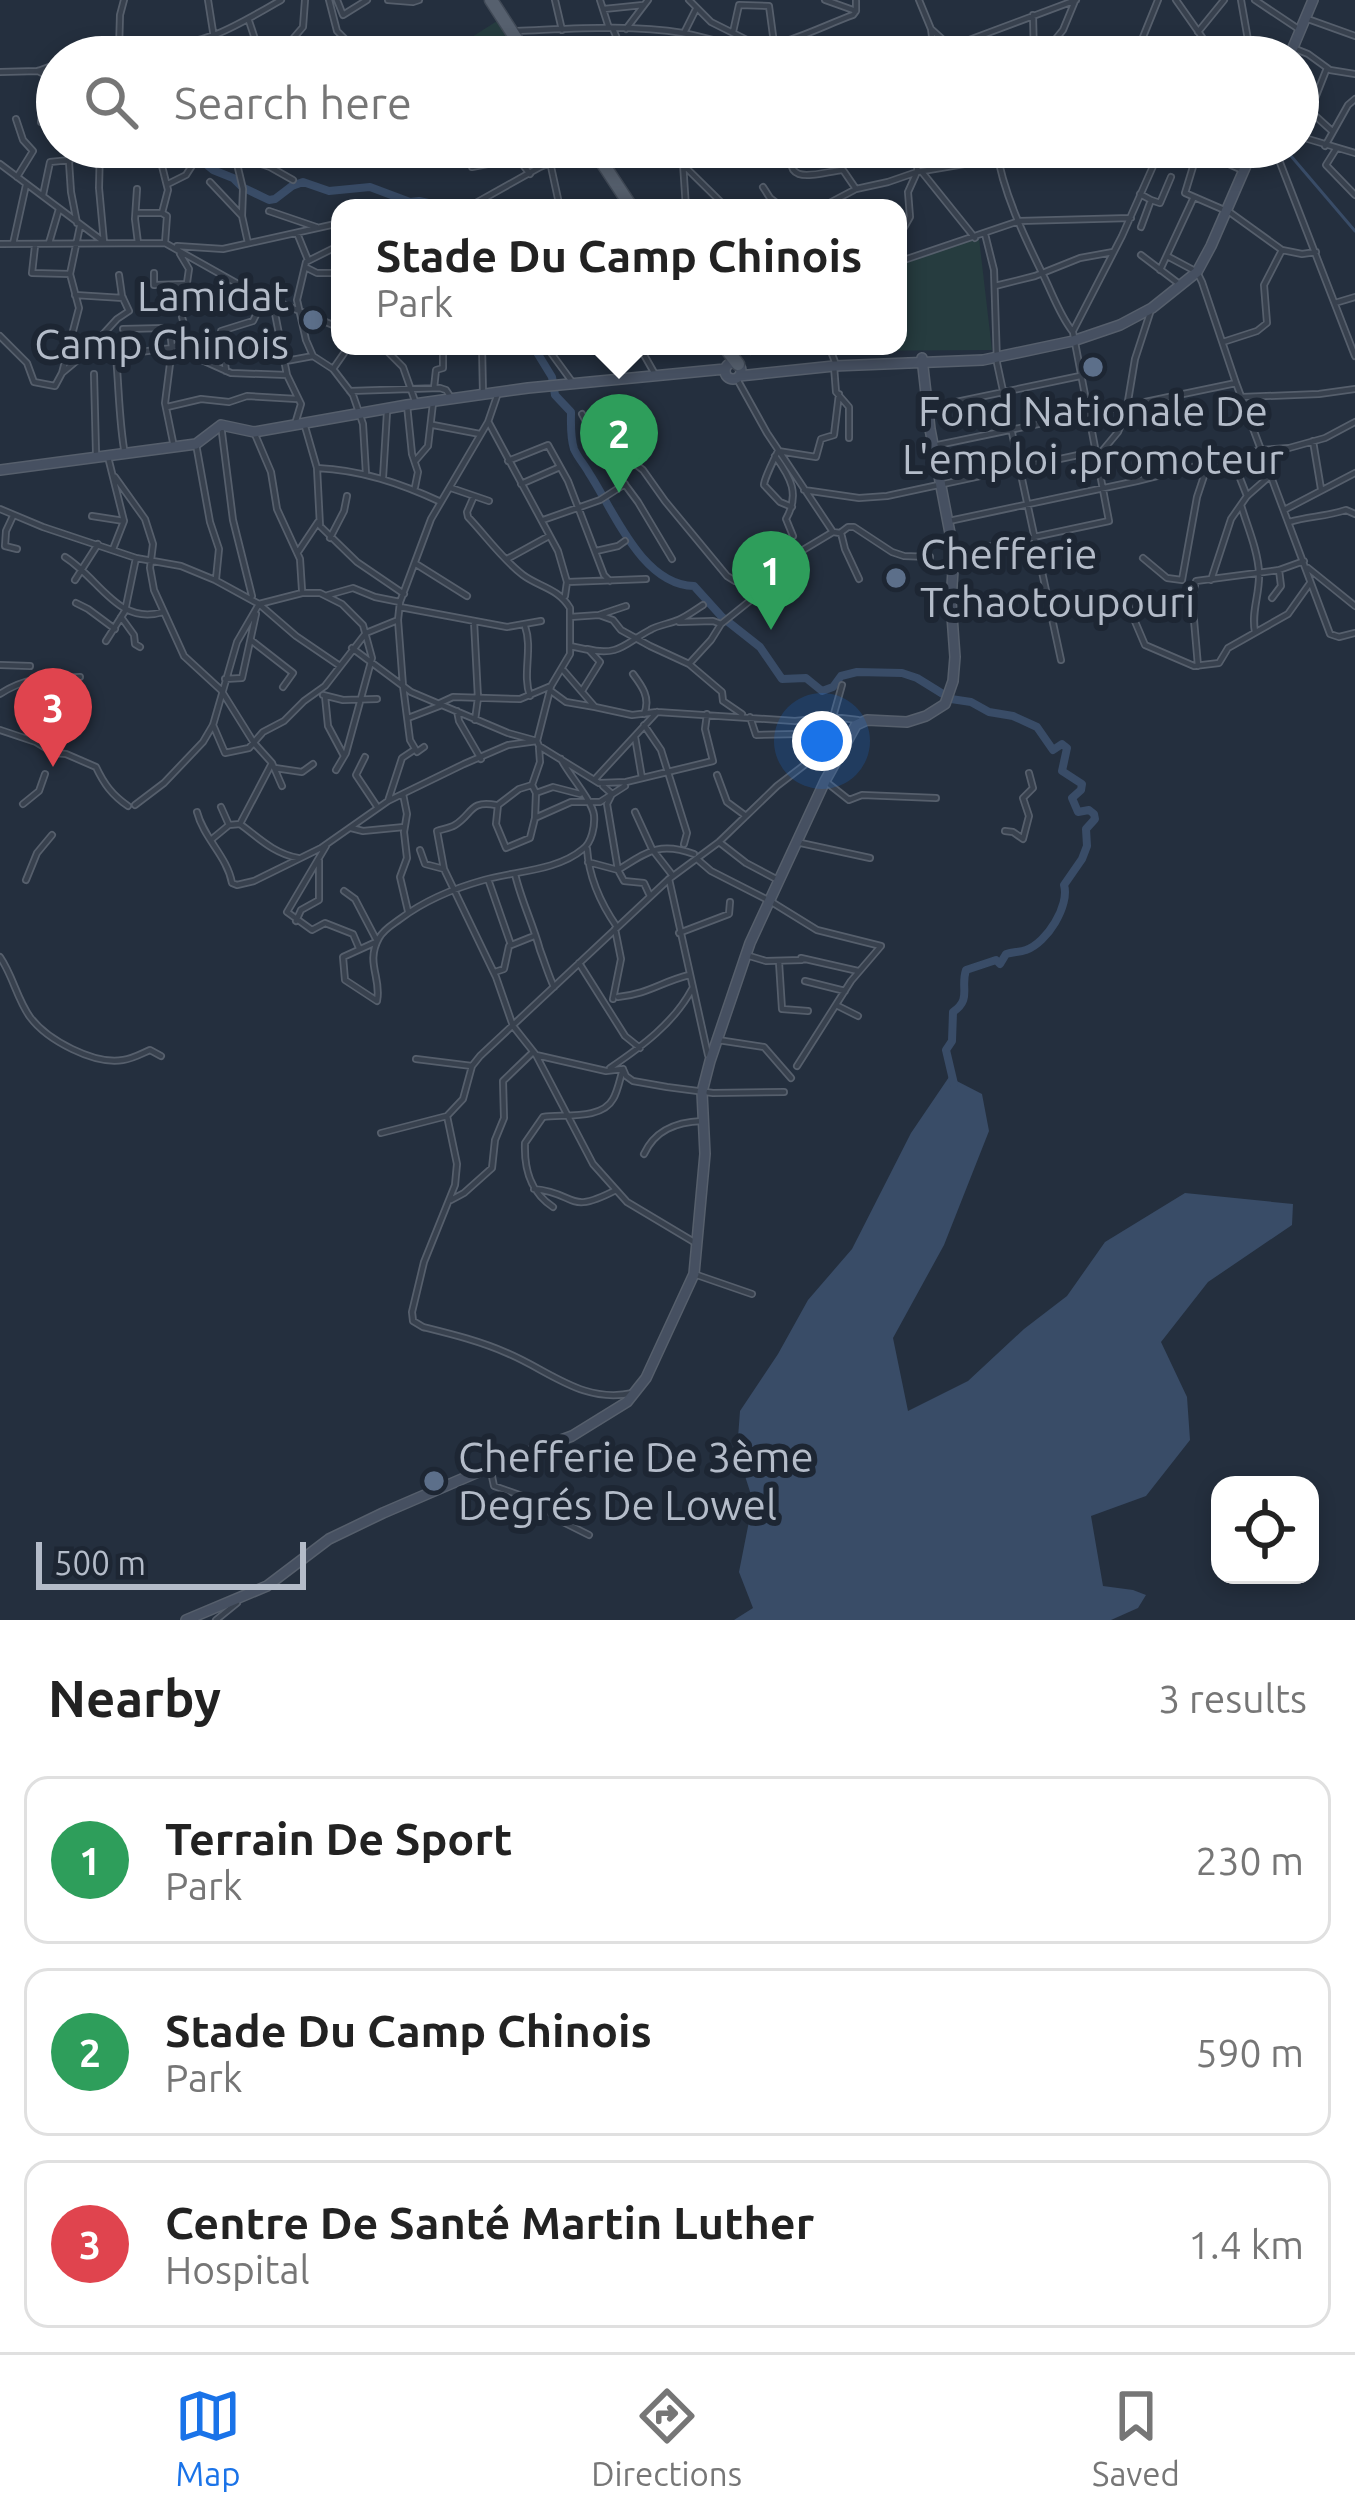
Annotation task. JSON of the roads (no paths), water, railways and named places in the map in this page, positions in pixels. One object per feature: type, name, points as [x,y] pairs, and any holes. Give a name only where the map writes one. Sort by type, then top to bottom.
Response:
[{"type":"main road","points":[[494,0],[519,36]]},
{"type":"main road","points":[[494,0],[517,36]]},
{"type":"main road","points":[[604,168],[625,199]]},
{"type":"main road","points":[[606,168],[625,199]]},
{"type":"main road","points":[[725,355],[733,371]]},
{"type":"street","points":[[122,36],[124,0]]},
{"type":"street","points":[[208,0],[213,36]]},
{"type":"street","points":[[297,36],[305,0]]},
{"type":"street","points":[[333,0],[343,15],[367,0]]},
{"type":"street","points":[[333,0],[337,31],[342,36]]},
{"type":"street","points":[[388,0],[415,1]]},
{"type":"street","points":[[554,0],[562,30]]},
{"type":"street","points":[[600,0],[614,36]]},
{"type":"street","points":[[689,0],[720,27],[739,36]]},
{"type":"street","points":[[827,0],[856,11]]},
{"type":"street","points":[[794,36],[853,15],[857,0]]},
{"type":"street","points":[[919,0],[933,36]]},
{"type":"street","points":[[1143,36],[1158,0]]},
{"type":"street","points":[[1176,0],[1201,36]]},
{"type":"street","points":[[1198,32],[1224,0]]},
{"type":"street","points":[[1241,0],[1247,36]]},
{"type":"street","points":[[1255,0],[1302,22],[1355,36]]},
{"type":"street","points":[[1296,36],[1311,0]]},
{"type":"street","points":[[217,36],[278,1]]},
{"type":"street","points":[[979,36],[1076,1]]},
{"type":"street","points":[[1057,36],[1076,1]]},
{"type":"street","points":[[604,9],[645,3]]},
{"type":"street","points":[[626,28],[645,3]]},
{"type":"street","points":[[733,33],[739,5],[758,3],[770,7],[773,36]]},
{"type":"street","points":[[686,34],[696,9]]},
{"type":"street","points":[[1033,15],[1036,36]]},
{"type":"street","points":[[249,21],[254,36]]},
{"type":"street","points":[[717,36],[720,27]]},
{"type":"street","points":[[516,31],[626,28],[693,36]]},
{"type":"street","points":[[932,28],[941,36]]},
{"type":"street","points":[[1319,62],[1355,74]]},
{"type":"street","points":[[1319,88],[1327,68]]},
{"type":"street","points":[[0,73],[36,71]]},
{"type":"street","points":[[1325,146],[1355,99]]},
{"type":"street","points":[[16,119],[23,140],[33,151],[17,177]]},
{"type":"street","points":[[1319,119],[1334,132]]},
{"type":"street","points":[[1319,144],[1355,153]]},
{"type":"street","points":[[1336,148],[1326,165],[1355,195]]},
{"type":"street","points":[[0,164],[104,242]]},
{"type":"street","points":[[42,197],[49,168]]},
{"type":"street","points":[[62,373],[79,308],[70,274],[79,225],[70,168]]},
{"type":"street","points":[[100,168],[104,242]]},
{"type":"street","points":[[162,168],[166,185],[162,213]]},
{"type":"street","points":[[166,185],[192,168]]},
{"type":"street","points":[[238,168],[248,243]]},
{"type":"street","points":[[273,168],[292,180]]},
{"type":"street","points":[[525,168],[530,174]]},
{"type":"street","points":[[484,199],[541,168]]},
{"type":"street","points":[[551,168],[558,199]]},
{"type":"street","points":[[682,168],[685,199]]},
{"type":"street","points":[[686,168],[711,199]]},
{"type":"street","points":[[791,168],[807,176],[843,170],[856,189]]},
{"type":"street","points":[[907,222],[908,192],[920,168]]},
{"type":"street","points":[[837,199],[856,189],[944,168]]},
{"type":"street","points":[[954,554],[1109,521],[1073,337],[1019,221],[1000,168]]},
{"type":"street","points":[[1073,337],[1151,168]]},
{"type":"street","points":[[1193,168],[1185,193],[1224,210],[1282,250],[1316,252]]},
{"type":"street","points":[[0,470],[196,444],[221,425],[254,432],[544,386],[996,356],[1120,325],[1152,308],[1195,270],[1243,168]]},
{"type":"street","points":[[1282,168],[1355,356]]},
{"type":"street","points":[[1224,210],[1240,169]]},
{"type":"street","points":[[920,172],[975,238]]},
{"type":"street","points":[[1141,194],[1161,202],[1172,178]]},
{"type":"street","points":[[210,182],[242,216]]},
{"type":"street","points":[[13,244],[26,184]]},
{"type":"street","points":[[763,187],[770,199]]},
{"type":"street","points":[[136,189],[139,243]]},
{"type":"street","points":[[1160,270],[1193,197]]},
{"type":"street","points":[[1141,226],[1151,200]]},
{"type":"street","points":[[49,243],[59,209]]},
{"type":"street","points":[[269,211],[316,227]]},
{"type":"street","points":[[136,214],[167,216],[168,244]]},
{"type":"street","points":[[907,259],[1019,221],[1131,218]]},
{"type":"street","points":[[1,242],[218,249],[331,224]]},
{"type":"street","points":[[297,233],[306,264],[297,297],[305,340],[313,356],[333,369],[350,391],[360,414],[366,474]]},
{"type":"street","points":[[985,234],[995,286],[996,356],[1061,660]]},
{"type":"street","points":[[35,244],[32,273],[70,274]]},
{"type":"street","points":[[168,244],[273,302],[331,324]]},
{"type":"street","points":[[306,264],[331,250]]},
{"type":"street","points":[[1223,342],[1257,331],[1267,322],[1264,289],[1282,250]]},
{"type":"street","points":[[178,251],[189,269],[182,318],[194,357],[226,370],[287,375]]},
{"type":"street","points":[[995,286],[1114,252]]},
{"type":"street","points":[[1141,255],[1178,283]]},
{"type":"street","points":[[1167,256],[1195,270],[1330,634],[1355,633]]},
{"type":"street","points":[[306,264],[317,273],[331,273]]},
{"type":"street","points":[[1073,337],[1142,310],[1195,270]]},
{"type":"street","points":[[154,273],[154,285],[188,284]]},
{"type":"street","points":[[87,339],[96,342],[130,311],[119,275]]},
{"type":"street","points":[[75,295],[123,298]]},
{"type":"street","points":[[1334,303],[1355,297]]},
{"type":"street","points":[[273,302],[287,375],[301,404],[300,423],[316,468],[319,522],[357,562],[401,592]]},
{"type":"street","points":[[226,370],[221,331],[254,321],[259,309],[273,302]]},
{"type":"street","points":[[804,490],[870,498],[1097,453],[1118,432],[1130,406],[1135,359],[1152,308]]},
{"type":"street","points":[[123,329],[168,328],[172,348],[166,407],[174,447]]},
{"type":"street","points":[[0,336],[28,364],[35,384],[53,387],[80,358]]},
{"type":"street","points":[[107,356],[172,348],[188,337]]},
{"type":"street","points":[[333,369],[343,355]]},
{"type":"street","points":[[397,355],[412,389],[415,490]]},
{"type":"street","points":[[434,388],[442,355]]},
{"type":"street","points":[[482,355],[484,395]]},
{"type":"street","points":[[554,355],[574,383]]},
{"type":"street","points":[[644,355],[656,376]]},
{"type":"street","points":[[832,355],[834,387],[849,407],[849,438]]},
{"type":"street","points":[[116,356],[125,455]]},
{"type":"street","points":[[286,361],[313,356]]},
{"type":"street","points":[[551,688],[568,703],[632,715],[657,712],[796,721],[833,717],[859,724],[916,720],[935,712],[948,698],[955,657],[954,554],[922,361]]},
{"type":"street","points":[[733,371],[793,486],[786,519],[793,536]]},
{"type":"street","points":[[94,374],[102,458],[145,519],[153,544],[154,590],[185,659],[221,690],[274,765],[282,786]]},
{"type":"street","points":[[927,408],[1082,376]]},
{"type":"street","points":[[933,446],[1237,383]]},
{"type":"street","points":[[350,391],[434,388],[446,390],[452,400]]},
{"type":"street","points":[[1241,397],[1355,389]]},
{"type":"street","points":[[414,750],[403,686],[401,592],[429,522],[488,422],[497,393]]},
{"type":"street","points":[[776,454],[816,457],[821,439],[834,435],[838,394]]},
{"type":"street","points":[[166,407],[247,396],[297,399]]},
{"type":"street","points":[[416,460],[427,449],[433,403]]},
{"type":"street","points":[[1130,406],[1169,426]]},
{"type":"street","points":[[383,478],[387,409]]},
{"type":"street","points":[[582,414],[595,444],[672,559]]},
{"type":"street","points":[[488,422],[558,551],[567,582],[571,646],[551,688],[538,743],[530,838],[506,848],[496,824],[498,805]]},
{"type":"street","points":[[949,521],[1261,450],[1289,448],[1355,422]]},
{"type":"street","points":[[431,424],[480,434]]},
{"type":"street","points":[[221,425],[233,520],[256,604],[242,678],[225,679]]},
{"type":"street","points":[[590,429],[644,470],[693,536],[735,581],[756,582],[833,532],[842,532]]},
{"type":"street","points":[[254,432],[271,472],[277,509],[302,565],[302,593]]},
{"type":"street","points":[[1312,441],[1322,492]]},
{"type":"street","points":[[196,444],[219,548],[215,580]]},
{"type":"street","points":[[508,461],[548,446],[562,466],[610,581]]},
{"type":"street","points":[[776,454],[833,532]]},
{"type":"street","points":[[776,454],[764,485],[792,507]]},
{"type":"street","points":[[1232,458],[1247,496]]},
{"type":"street","points":[[1182,580],[1208,464]]},
{"type":"street","points":[[521,484],[562,466]]},
{"type":"street","points":[[316,468],[383,478],[441,502]]},
{"type":"street","points":[[1284,510],[1355,473]]},
{"type":"street","points":[[1211,580],[1231,520],[1247,496],[1270,475]]},
{"type":"street","points":[[113,549],[124,521],[115,477]]},
{"type":"street","points":[[542,521],[600,500],[625,484]]},
{"type":"street","points":[[451,488],[489,501]]},
{"type":"street","points":[[330,538],[347,496]]},
{"type":"street","points":[[474,496],[468,517],[526,578],[542,583],[567,602]]},
{"type":"street","points":[[1241,505],[1259,572],[1255,632]]},
{"type":"street","points":[[0,509],[215,580],[268,611],[340,666]]},
{"type":"street","points":[[1289,522],[1346,510],[1355,514]]},
{"type":"street","points":[[13,516],[4,544],[17,549]]},
{"type":"street","points":[[92,516],[124,521]]},
{"type":"street","points":[[297,554],[319,522]]},
{"type":"street","points":[[859,579],[845,549],[842,532],[846,527],[854,527],[892,552],[930,557]]},
{"type":"street","points":[[507,559],[548,536]]},
{"type":"street","points":[[596,551],[625,541]]},
{"type":"street","points":[[74,580],[98,544]]},
{"type":"street","points":[[65,557],[123,614],[140,647]]},
{"type":"street","points":[[106,641],[123,614],[136,557]]},
{"type":"street","points":[[1143,558],[1167,578],[1196,581],[1306,564]]},
{"type":"street","points":[[416,563],[467,596]]},
{"type":"street","points":[[1306,564],[1355,606]]},
{"type":"street","points":[[1272,598],[1281,586],[1279,570]]},
{"type":"street","points":[[567,582],[646,579]]},
{"type":"street","points":[[1127,605],[1145,645],[1198,666],[1219,663],[1228,648],[1288,614],[1312,580]]},
{"type":"street","points":[[1196,581],[1192,597],[1198,666]]},
{"type":"street","points":[[689,664],[721,624],[762,591],[756,582]]},
{"type":"street","points":[[256,604],[302,593],[328,595],[349,587],[400,604],[506,627],[541,621]]},
{"type":"street","points":[[388,600],[401,592]]},
{"type":"street","points":[[328,595],[363,625],[372,651],[362,699],[336,770]]},
{"type":"street","points":[[268,611],[274,602]]},
{"type":"street","points":[[76,603],[115,629]]},
{"type":"street","points":[[0,730],[96,767],[116,798],[131,805],[164,783],[201,745],[213,725],[236,642],[256,604]]},
{"type":"street","points":[[571,646],[609,651],[703,605]]},
{"type":"street","points":[[570,617],[626,606]]},
{"type":"street","points":[[123,614],[164,612]]},
{"type":"street","points":[[1253,614],[1267,626]]},
{"type":"street","points":[[598,615],[689,664],[721,691],[724,701],[747,717],[756,735],[799,734]]},
{"type":"street","points":[[213,725],[225,753],[249,748],[304,700],[321,694],[366,633],[398,620]]},
{"type":"street","points":[[662,625],[691,620],[721,624]]},
{"type":"street","points":[[474,621],[476,720]]},
{"type":"street","points":[[524,625],[530,696]]},
{"type":"street","points":[[252,641],[292,672],[283,687]]},
{"type":"street","points":[[352,648],[403,686],[538,743],[612,794]]},
{"type":"street","points":[[582,691],[600,664],[587,649]]},
{"type":"street","points":[[0,665],[30,666]]},
{"type":"street","points":[[562,670],[595,706]]},
{"type":"street","points":[[633,674],[645,692],[644,714]]},
{"type":"street","points":[[0,694],[24,680],[80,676]]},
{"type":"street","points":[[833,717],[842,685]]},
{"type":"street","points":[[408,718],[453,697],[516,699],[551,688]]},
{"type":"street","points":[[321,694],[339,700],[377,699]]},
{"type":"street","points":[[321,694],[328,726],[344,756]]},
{"type":"street","points":[[457,711],[481,759]]},
{"type":"street","points":[[597,781],[657,712]]},
{"type":"street","points":[[597,781],[614,784],[713,761],[706,714]]},
{"type":"street","points":[[186,1620],[242,1599],[288,1573],[329,1539],[572,1436],[636,1393],[694,1274],[705,1147],[703,1092],[710,1061],[778,880],[859,724]]},
{"type":"street","points":[[381,1133],[447,1116],[463,1099],[472,1066],[616,928],[789,776],[859,724]]},
{"type":"street","points":[[644,725],[662,750],[687,833],[684,844]]},
{"type":"street","points":[[635,734],[642,778]]},
{"type":"street","points":[[359,948],[353,934],[325,923],[312,930],[288,911],[318,853],[388,801],[508,745],[538,743]]},
{"type":"street","points":[[388,801],[402,758],[424,747]]},
{"type":"street","points":[[364,758],[356,775],[378,808]]},
{"type":"street","points":[[561,759],[588,801],[593,828],[586,846],[588,862],[616,928],[621,959],[616,998],[646,994],[689,975]]},
{"type":"street","points":[[274,765],[302,772],[313,764]]},
{"type":"street","points":[[211,840],[240,824],[274,765]]},
{"type":"street","points":[[633,780],[638,765]]},
{"type":"street","points":[[1005,831],[1023,839],[1029,817],[1023,797],[1033,788],[1030,773]]},
{"type":"street","points":[[22,804],[39,791],[45,775]]},
{"type":"street","points":[[717,775],[727,802],[746,816]]},
{"type":"street","points":[[825,782],[849,800],[862,795],[935,798]]},
{"type":"street","points":[[532,785],[498,805],[480,804],[458,824],[437,831],[444,869],[494,972],[513,1026],[534,1054],[593,1164],[629,1204],[696,1243]]},
{"type":"street","points":[[535,818],[571,802],[600,802],[625,786]]},
{"type":"street","points":[[536,794],[560,788],[588,801]]},
{"type":"street","points":[[403,794],[407,858],[400,877],[408,913]]},
{"type":"street","points":[[612,794],[607,804],[617,871],[624,881],[644,883],[650,896]]},
{"type":"street","points":[[220,807],[230,826]]},
{"type":"street","points":[[197,812],[236,885],[318,853]]},
{"type":"street","points":[[634,812],[671,878],[679,933],[710,1061]]},
{"type":"street","points":[[240,824],[269,848],[298,858]]},
{"type":"street","points":[[351,828],[404,827]]},
{"type":"street","points":[[26,880],[52,835]]},
{"type":"street","points":[[719,842],[778,880]]},
{"type":"street","points":[[796,842],[870,857]]},
{"type":"street","points":[[377,942],[343,957],[345,980],[377,1001],[380,994],[372,962],[384,930],[453,891],[550,864],[586,846]]},
{"type":"street","points":[[588,862],[617,871],[652,850],[674,848],[820,931],[881,946],[858,971],[796,1066]]},
{"type":"street","points":[[420,850],[425,864],[444,869]]},
{"type":"street","points":[[296,920],[301,910],[319,900],[318,853]]},
{"type":"street","points":[[514,874],[554,987]]},
{"type":"street","points":[[488,879],[511,945],[504,969],[494,972]]},
{"type":"street","points":[[344,891],[355,899],[377,942]]},
{"type":"street","points":[[679,933],[726,916],[730,902]]},
{"type":"street","points":[[511,945],[534,936]]},
{"type":"street","points":[[746,955],[779,962],[801,959],[858,971]]},
{"type":"street","points":[[0,957],[31,1018],[46,1033],[101,1060],[125,1060],[150,1051],[161,1056]]},
{"type":"street","points":[[779,962],[782,1009],[808,1011]]},
{"type":"street","points":[[580,963],[626,1036],[640,1048]]},
{"type":"street","points":[[805,981],[845,992]]},
{"type":"street","points":[[606,1071],[672,1018],[692,989]]},
{"type":"street","points":[[836,1005],[858,1016]]},
{"type":"street","points":[[718,1040],[764,1047],[791,1078]]},
{"type":"street","points":[[534,1054],[606,1071],[623,1069]]},
{"type":"street","points":[[451,1200],[492,1168],[495,1140],[504,1118],[503,1081],[534,1054]]},
{"type":"street","points":[[416,1059],[472,1066]]},
{"type":"street","points":[[553,1207],[534,1190],[526,1169],[525,1143],[544,1118],[600,1111],[612,1103],[623,1069]]},
{"type":"street","points":[[623,1069],[633,1081],[703,1092],[784,1092]]},
{"type":"street","points":[[447,1116],[457,1164],[451,1200],[424,1262],[413,1321],[509,1353],[583,1392],[636,1393]]},
{"type":"street","points":[[644,1154],[656,1134],[684,1122],[702,1121]]},
{"type":"street","points":[[534,1190],[579,1204],[616,1190]]},
{"type":"street","points":[[694,1274],[752,1294]]},
{"type":"street","points":[[490,1467],[494,1486],[531,1499],[589,1535]]},
{"type":"street","points":[[216,1620],[242,1599]]},
{"type":"water","points":[[949,1077],[982,1094],[989,1131],[944,1245],[893,1338],[908,1411],[968,1381],[1067,1296],[1105,1242],[1185,1193],[1293,1204],[1292,1225],[1208,1282],[1161,1342],[1187,1397],[1190,1440],[1146,1496],[1091,1516],[1103,1586],[1146,1595],[1138,1608],[1111,1620],[734,1620],[753,1608],[739,1572],[753,1501],[737,1451],[740,1411],[808,1300],[852,1249],[911,1133]]},
{"type":"waterway","points":[[211,168],[269,200],[303,182],[329,191],[370,187],[402,199]]},
{"type":"waterway","points":[[1301,168],[1355,231]]},
{"type":"waterway","points":[[539,355],[552,377],[555,395],[571,412],[576,452],[631,543],[659,573],[694,586],[722,617],[760,647],[782,679],[806,678],[822,691],[833,687],[841,676],[857,672],[902,673],[951,699],[1037,727],[1053,750],[1062,744],[1067,748],[1062,771],[1082,784],[1072,798],[1078,812],[1094,814],[1086,829],[1087,846],[1064,885],[1060,913],[1042,940],[1006,954],[1000,964],[996,960],[966,970],[964,998],[953,1012],[952,1041],[946,1050],[954,1084]]},
{"type":"place","name":"Lamidat Camp Chinois","points":[[313,320]]},
{"type":"place","name":"Fond Nationale De L'emploi .promoteur","points":[[1093,367]]},
{"type":"place","name":"Stade Du Camp Chinois","points":[[619,493]]},
{"type":"place","name":"Chefferie Tchaotoupouri","points":[[896,578]]},
{"type":"place","name":"Terrain De Sport","points":[[771,630]]},
{"type":"place","name":"Centre De Santé Martin Luther","points":[[53,767]]},
{"type":"place","name":"Chefferie De 3ème Degrés De Lowel","points":[[434,1481]]}]
